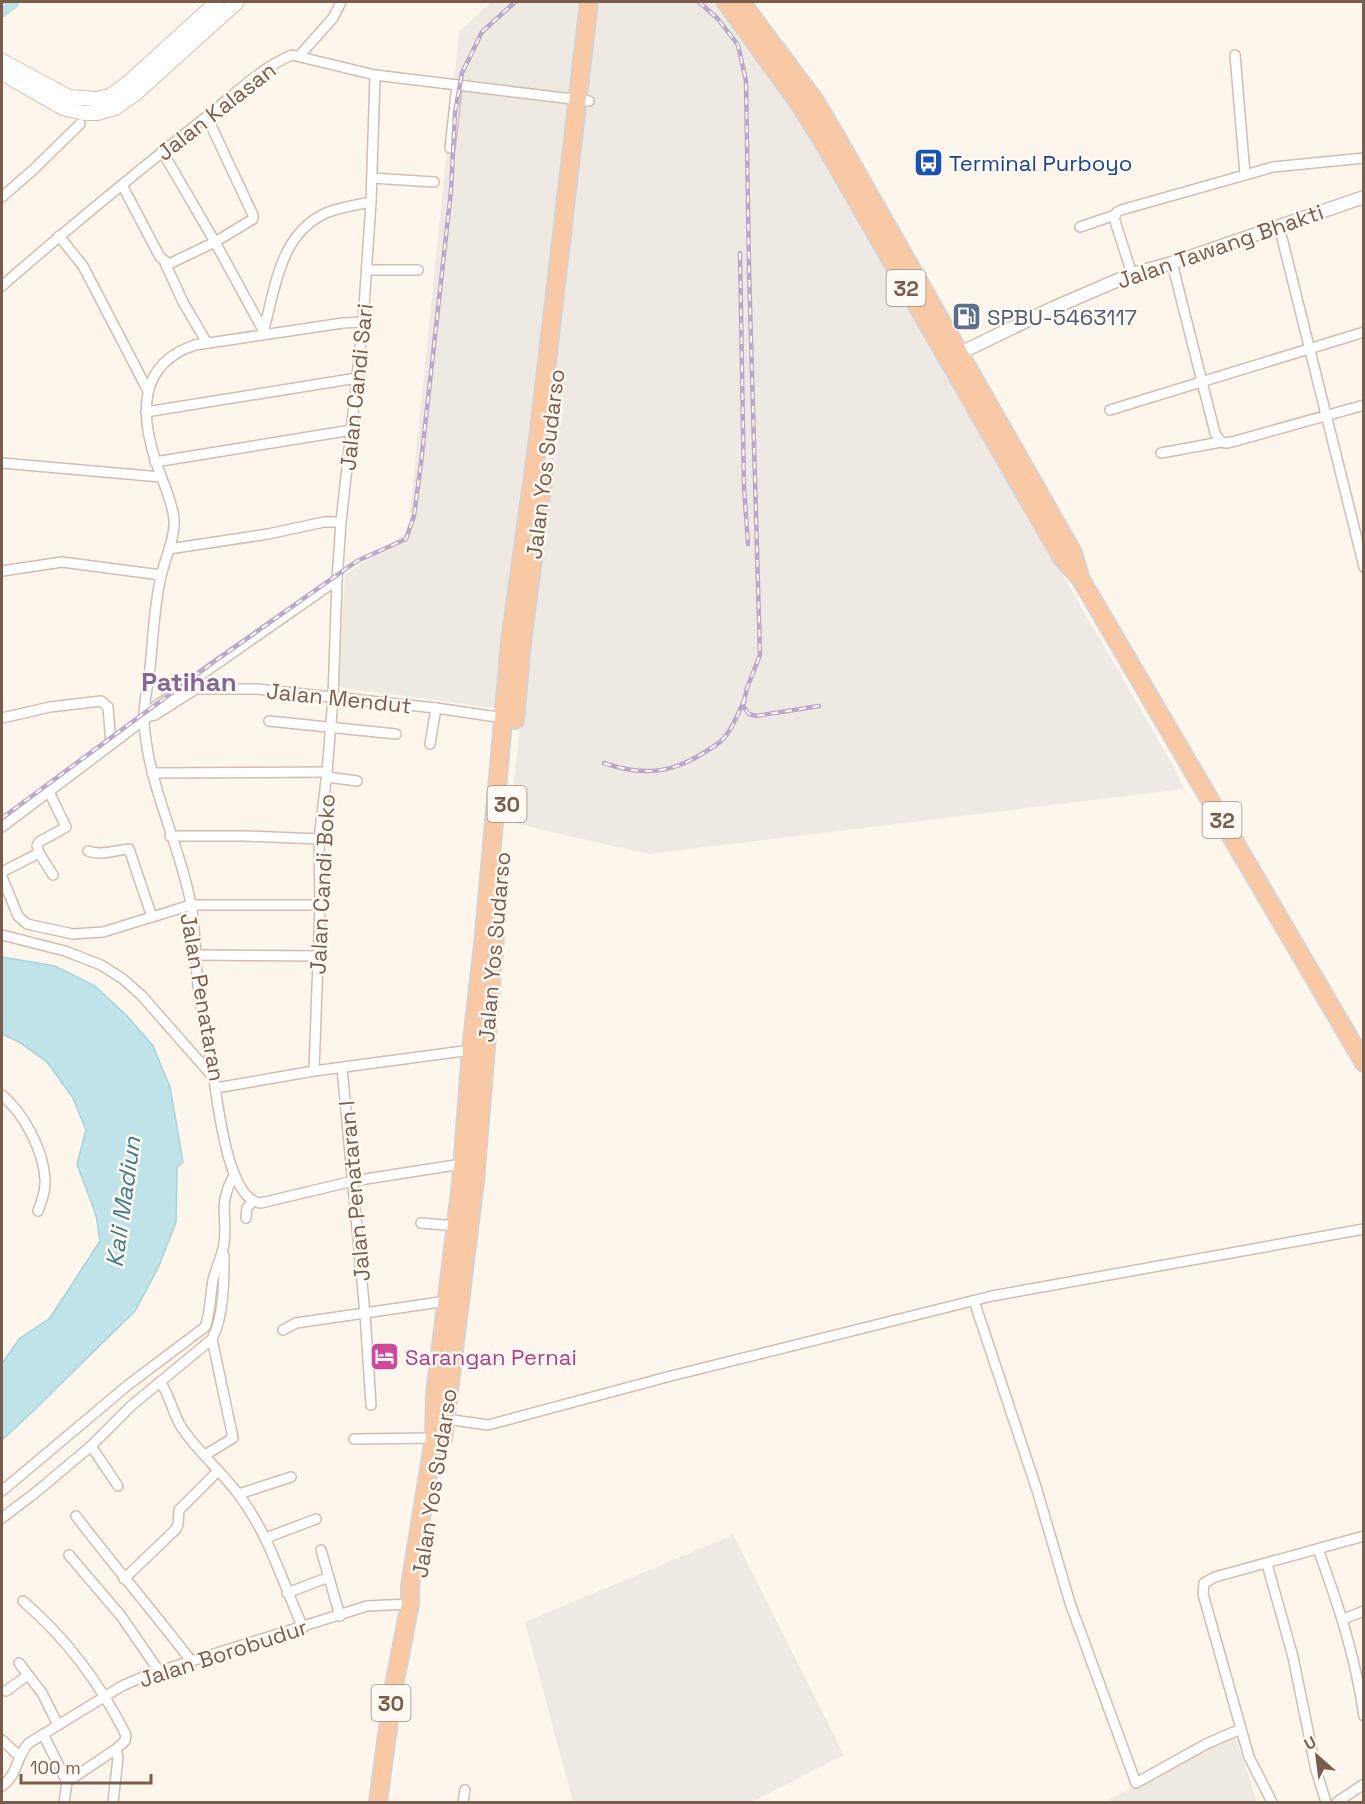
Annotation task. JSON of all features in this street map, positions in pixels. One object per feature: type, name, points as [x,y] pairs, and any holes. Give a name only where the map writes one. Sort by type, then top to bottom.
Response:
[{"type":"highway","name":"Jalan Yos Sudarso","points":[[410,1604],[420,1584],[446,1419],[442,1396],[447,1301],[457,1226],[471,1050],[490,935],[522,643],[565,305],[584,101],[589,2]]},
{"type":"highway","name":"Jalan Yos Sudarso","points":[[378,1803],[393,1691],[410,1604],[410,1586],[475,1181],[510,642],[584,101],[600,2]]},
{"type":"highway","name":"32","points":[[726,2],[803,109],[868,206]]},
{"type":"highway","name":"32","points":[[741,2],[815,101],[868,206],[954,356],[1062,558],[1080,578],[1364,1063]]},
{"type":"main road","points":[[2,73],[69,97],[96,99],[110,96],[128,83],[217,2]]},
{"type":"main road","points":[[2,61],[42,89],[63,108],[84,113],[97,113],[115,108],[135,94],[237,2]]},
{"type":"street","points":[[299,56],[333,18],[341,2]]},
{"type":"street","points":[[1235,55],[1245,174]]},
{"type":"street","name":"Jalan Kalasan","points":[[2,286],[162,151],[286,57],[299,56],[375,75],[584,101]]},
{"type":"street","name":"Jalan Candi Sari","points":[[333,698],[336,580],[367,270],[375,75]]},
{"type":"street","points":[[450,147],[457,85]]},
{"type":"street","points":[[165,263],[169,264],[215,242],[254,218],[207,117]]},
{"type":"street","points":[[2,197],[80,124]]},
{"type":"street","points":[[162,151],[215,242],[263,333]]},
{"type":"street","points":[[1080,227],[1121,210],[1245,174],[1288,165],[1364,158]]},
{"type":"street","points":[[372,178],[434,182]]},
{"type":"street","points":[[122,185],[207,343]]},
{"type":"street","name":"Jalan Tawang Bhakti","points":[[954,356],[1053,308],[1132,274],[1172,263],[1364,197]]},
{"type":"street","points":[[263,333],[280,268],[293,240],[302,230],[324,214],[371,202]]},
{"type":"street","points":[[1115,214],[1132,274]]},
{"type":"street","points":[[1279,226],[1364,567]]},
{"type":"street","points":[[59,236],[83,266],[147,389]]},
{"type":"street","points":[[1172,263],[1215,433],[1221,442]]},
{"type":"street","points":[[367,270],[418,270]]},
{"type":"street","points":[[320,905],[191,905],[152,773],[146,718],[161,576],[174,519],[155,462],[146,422],[147,389],[153,376],[164,362],[183,349],[263,333],[363,322]]},
{"type":"street","points":[[1110,410],[1364,332]]},
{"type":"street","points":[[146,412],[357,378]]},
{"type":"street","points":[[1161,453],[1221,442],[1226,444],[1364,405]]},
{"type":"street","points":[[155,462],[352,430]]},
{"type":"street","points":[[2,463],[161,477]]},
{"type":"street","points":[[169,549],[228,541],[324,522],[341,522]]},
{"type":"street","points":[[2,571],[62,562],[161,576]]},
{"type":"street","points":[[2,827],[146,718],[155,715],[336,580]]},
{"type":"street","name":"Jalan Mendut","points":[[195,684],[436,708],[504,718]]},
{"type":"street","name":"Jalan Candi Boko","points":[[314,1071],[320,839],[333,698]]},
{"type":"street","points":[[2,718],[50,707],[101,701],[108,707],[111,744]]},
{"type":"street","points":[[430,744],[436,708]]},
{"type":"street","points":[[269,721],[396,734]]},
{"type":"street","points":[[152,773],[327,775],[357,781]]},
{"type":"street","points":[[49,792],[66,827],[39,842],[37,846],[53,875]]},
{"type":"street","points":[[170,836],[320,839]]},
{"type":"street","points":[[87,851],[102,853],[129,849],[152,917]]},
{"type":"street","points":[[2,872],[39,853]]},
{"type":"street","name":"Jalan Penataran","points":[[2,878],[18,916],[27,924],[73,934],[104,932],[191,905],[198,987],[215,1084],[471,1050]]},
{"type":"street","points":[[2,935],[65,951],[100,965],[123,979],[142,996],[215,1084],[230,1182],[222,1204],[224,1282],[217,1329],[212,1339],[130,1406],[91,1446],[2,1518]]},
{"type":"street","points":[[195,955],[318,956]]},
{"type":"street","name":"Jalan Penataran I","points":[[342,1068],[365,1314],[371,1405]]},
{"type":"street","points":[[2,1095],[12,1104],[24,1122],[40,1158],[45,1179],[43,1198],[38,1211]]},
{"type":"street","points":[[230,1182],[242,1189],[253,1201],[261,1203],[353,1180],[462,1164]]},
{"type":"street","points":[[246,1218],[247,1208],[253,1201]]},
{"type":"street","points":[[421,1223],[457,1226]]},
{"type":"street","points":[[446,1419],[488,1425],[713,1365],[974,1301],[1364,1229]]},
{"type":"street","points":[[2,1491],[136,1379],[205,1327],[209,1316],[214,1278],[224,1244]]},
{"type":"street","points":[[283,1330],[296,1323],[447,1301]]},
{"type":"street","points":[[974,1301],[1037,1490],[1070,1603],[1136,1783],[1208,1743],[1241,1729]]},
{"type":"street","points":[[205,1455],[233,1438],[212,1339]]},
{"type":"street","points":[[160,1382],[182,1429],[239,1494],[266,1538],[303,1628]]},
{"type":"street","points":[[354,1439],[434,1438]]},
{"type":"street","points":[[91,1446],[118,1486]]},
{"type":"street","points":[[124,1579],[176,1529],[179,1510],[218,1471]]},
{"type":"street","points":[[239,1494],[291,1477]]},
{"type":"street","points":[[76,1516],[192,1662]]},
{"type":"street","points":[[266,1538],[316,1519]]},
{"type":"street","points":[[1272,1803],[1254,1767],[1241,1729],[1203,1588],[1204,1583],[1364,1536]]},
{"type":"street","points":[[1318,1549],[1343,1619],[1357,1673],[1364,1716]]},
{"type":"street","points":[[321,1551],[340,1616]]},
{"type":"street","points":[[69,1556],[121,1616],[159,1671]]},
{"type":"street","points":[[1267,1564],[1293,1657],[1316,1770],[1326,1803]]},
{"type":"street","points":[[287,1593],[328,1577]]},
{"type":"street","points":[[23,1601],[47,1622],[80,1659],[105,1696],[126,1735],[124,1741],[116,1749],[67,1782]]},
{"type":"street","name":"Jalan Borobudur","points":[[2,1786],[11,1778],[25,1747],[122,1686],[159,1671],[368,1606],[410,1604]]},
{"type":"street","points":[[1343,1619],[1364,1611]]},
{"type":"street","points":[[19,1663],[42,1693],[58,1725]]},
{"type":"street","points":[[6,1691],[28,1675]]},
{"type":"street","points":[[43,1734],[67,1782],[64,1803]]},
{"type":"street","points":[[2,1740],[20,1757]]},
{"type":"street","points":[[113,1803],[118,1758],[116,1749]]},
{"type":"street","points":[[1338,1803],[1364,1784]]},
{"type":"street","points":[[463,1803],[465,1790]]},
{"type":"shaded area","points":[[491,2],[718,2],[786,95],[1172,764],[1184,789],[648,854],[509,822],[522,712],[338,687],[345,575],[408,531],[459,32]]},
{"type":"shaded area","points":[[733,1535],[844,1755],[751,1802],[573,1802],[525,1622]]},
{"type":"shaded area","points":[[1235,1735],[1257,1802],[1105,1802],[1183,1761]]},
{"type":"water","points":[[2,957],[55,966],[95,986],[127,1016],[153,1046],[170,1087],[183,1162],[177,1167],[176,1222],[158,1268],[135,1311],[2,1440],[2,1364],[19,1339],[50,1318],[100,1241],[96,1215],[77,1164],[86,1130],[73,1098],[47,1062],[19,1042],[2,1034]]},
{"type":"waterway","name":"Kali Madiun","points":[[2,10],[12,2]]},
{"type":"railway","points":[[2,818],[215,661],[357,561],[406,539],[414,516],[421,463],[451,191],[455,113],[462,73],[482,32],[515,2]]},
{"type":"railway","points":[[699,2],[718,19],[738,45],[746,81],[760,655],[747,688],[743,706],[749,714],[756,716],[819,706]]},
{"type":"railway","points":[[740,253],[744,487],[748,544]]},
{"type":"railway","points":[[604,763],[644,771],[656,771],[680,765],[715,746],[724,738],[745,698]]},
{"type":"place","name":"Terminal Purboyo","points":[[928,163]]},
{"type":"place","name":"SPBU-5463117","points":[[966,317]]},
{"type":"place","name":"Sarangan Pernai","points":[[384,1357]]},
{"type":"district","name":"Patihan","points":[[189,682]]}]
